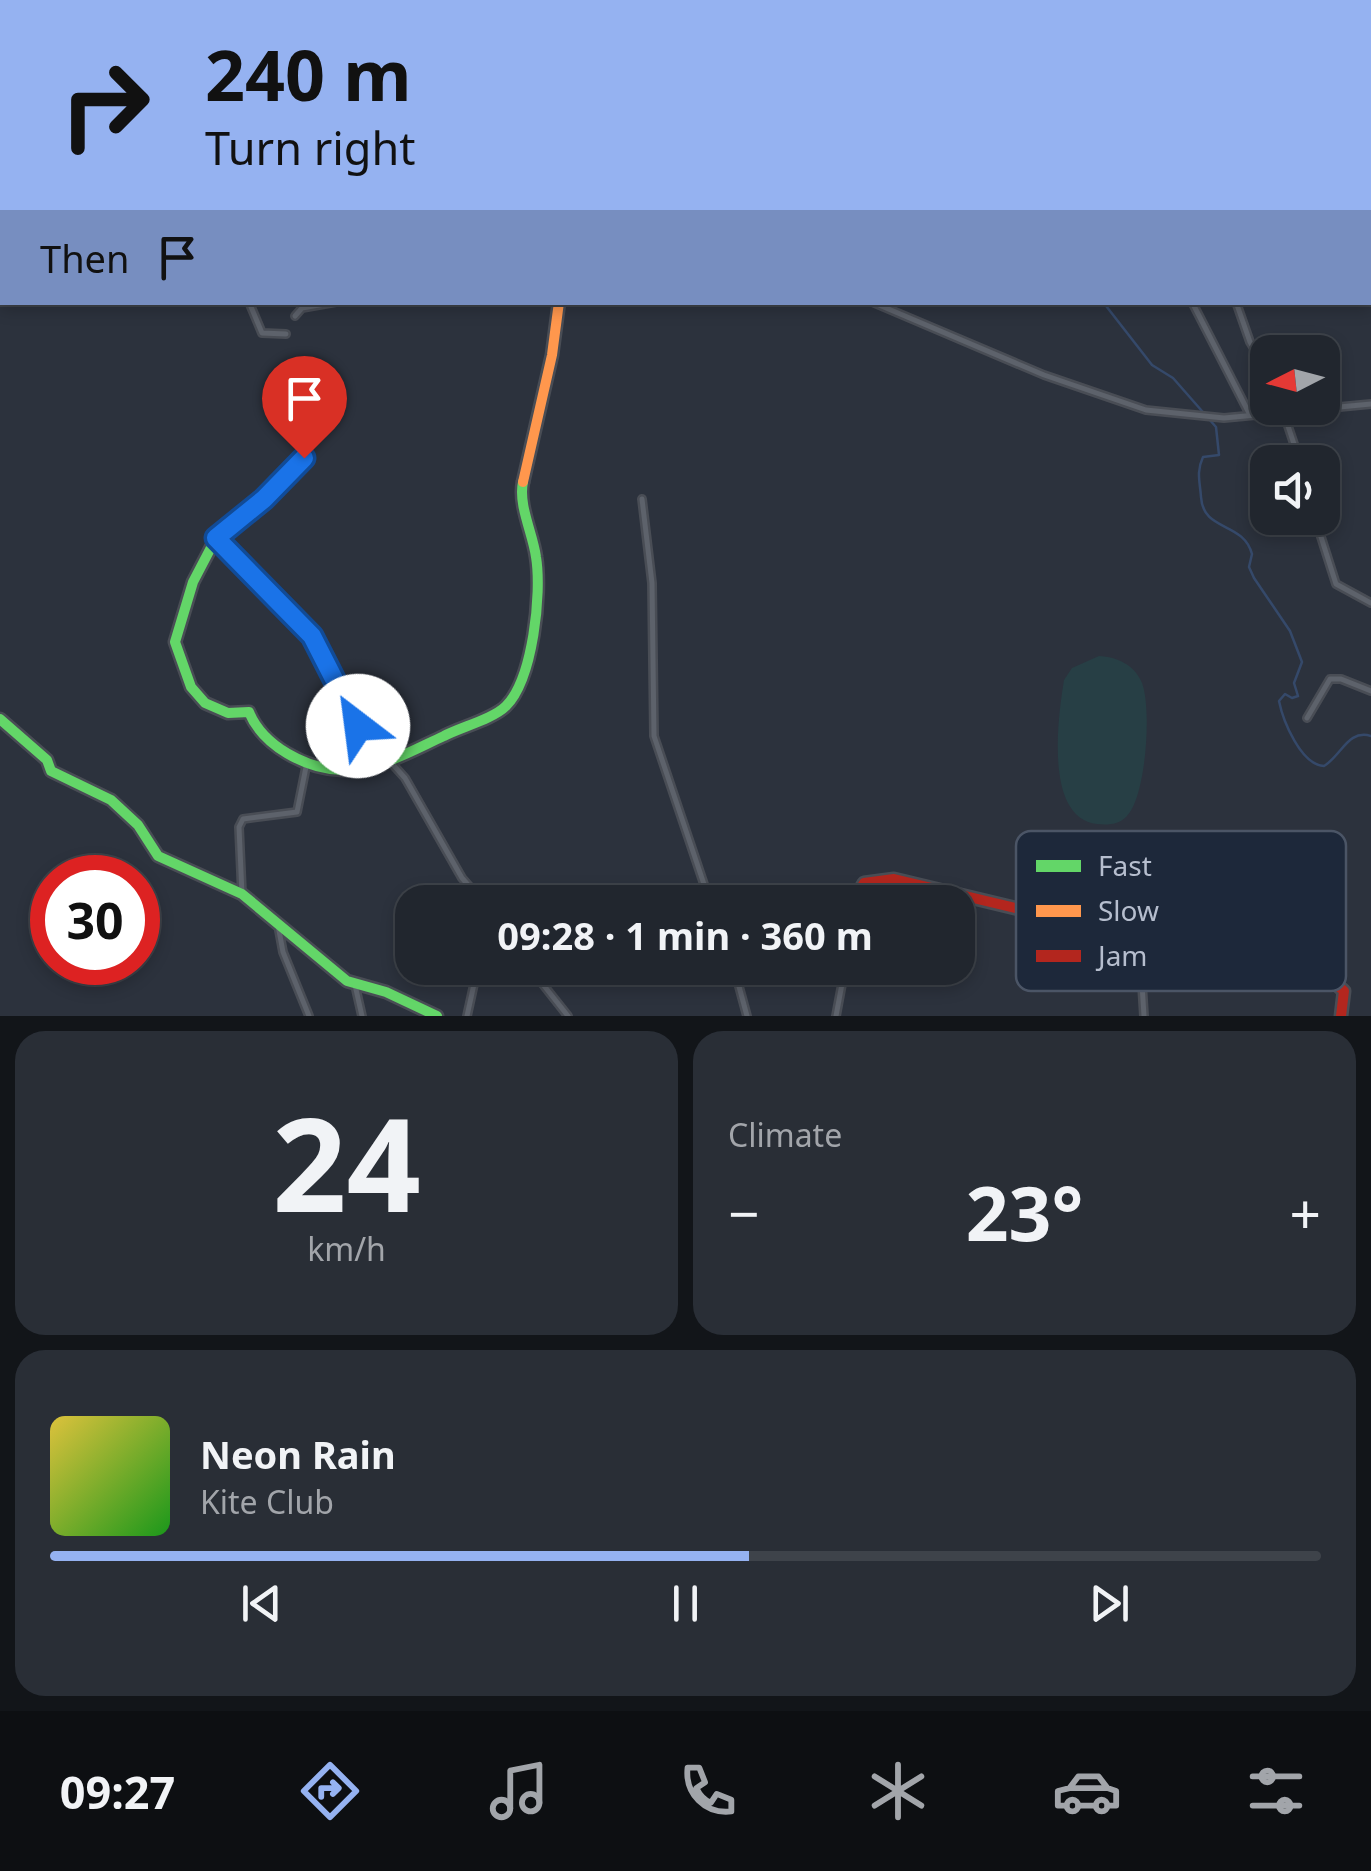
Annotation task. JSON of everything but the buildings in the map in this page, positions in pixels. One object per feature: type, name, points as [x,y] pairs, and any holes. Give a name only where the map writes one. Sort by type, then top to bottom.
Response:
[{"type":"street","points":[[251,305],[262,333],[286,334]]},
{"type":"street","points":[[295,316],[302,308],[319,305]]},
{"type":"street","points":[[304,458],[264,499],[216,538],[192,582],[175,642],[191,686],[206,703],[228,713],[249,712],[255,727],[271,737],[277,747],[307,762],[343,770],[390,761],[506,706],[520,680],[538,614],[537,560],[521,489],[552,355],[559,305]]},
{"type":"street","points":[[879,305],[1044,375],[1146,410],[1202,417],[1250,415],[1194,305]]},
{"type":"street","points":[[1237,305],[1250,342]]},
{"type":"street","points":[[1340,407],[1370,406]]},
{"type":"street","points":[[642,499],[652,583],[654,736],[704,885]]},
{"type":"street","points":[[1320,535],[1336,584],[1371,603]]},
{"type":"street","points":[[216,538],[312,636],[358,726],[416,795],[468,885]]},
{"type":"street","points":[[1308,718],[1330,679],[1371,690]]},
{"type":"street","points":[[0,718],[47,760],[51,771],[82,782],[118,807],[138,826],[158,856],[242,894],[355,986],[386,992],[436,1016]]},
{"type":"street","points":[[242,894],[239,827],[244,819],[297,812],[307,762]]},
{"type":"street","points":[[863,885],[894,879],[918,885]]},
{"type":"street","points":[[975,899],[1016,909]]},
{"type":"street","points":[[277,921],[283,952],[310,1016]]},
{"type":"street","points":[[467,1016],[474,985]]},
{"type":"street","points":[[543,985],[568,1016]]},
{"type":"street","points":[[739,985],[747,1016]]},
{"type":"street","points":[[836,1016],[842,985]]},
{"type":"street","points":[[355,986],[362,1016]]},
{"type":"street","points":[[1142,991],[1144,1016]]},
{"type":"street","points":[[1340,1016],[1344,991]]},
{"type":"green space","points":[[1099,656],[1119,660],[1135,671],[1142,683],[1147,712],[1142,774],[1133,807],[1120,822],[1108,824],[1080,818],[1069,804],[1058,764],[1064,680],[1072,668]]},
{"type":"waterway","points":[[1105,305],[1152,365],[1173,378],[1216,427],[1219,455],[1203,457],[1200,467],[1203,508],[1247,544],[1254,578],[1290,631],[1302,662],[1294,683],[1298,696],[1285,694],[1279,701],[1294,741],[1308,758],[1324,766],[1356,736],[1371,736]]},
{"type":"traffic: fast","points":[[304,458],[264,499],[216,538],[193,582],[175,642],[191,687],[205,703],[228,713],[249,712],[275,745],[300,760],[328,769],[369,767],[395,759],[493,715],[515,693],[529,656],[538,592],[523,482]]},
{"type":"traffic: fast","points":[[0,719],[47,760],[51,771],[111,800],[138,825],[158,856],[242,894],[347,981],[386,992],[437,1016]]},
{"type":"traffic: slow","points":[[523,482],[552,355],[559,305]]},
{"type":"traffic: jam","points":[[863,885],[894,879],[919,885]]},
{"type":"traffic: jam","points":[[975,898],[1016,908]]},
{"type":"traffic: jam","points":[[1341,1016],[1344,991]]},
{"type":"route","points":[[304,458],[264,499],[216,538],[312,636],[327,672],[358,726]]}]
